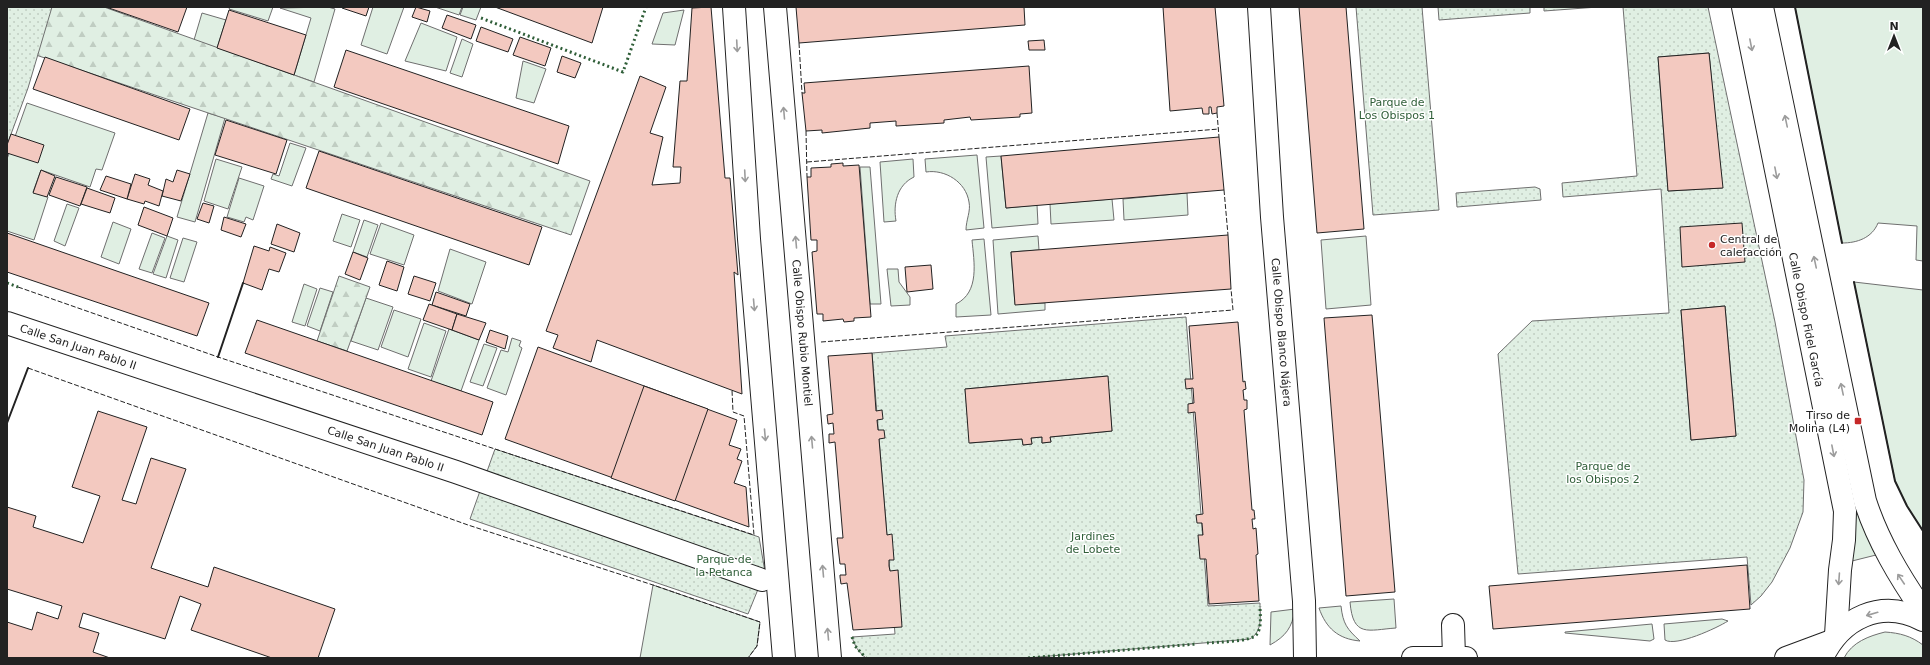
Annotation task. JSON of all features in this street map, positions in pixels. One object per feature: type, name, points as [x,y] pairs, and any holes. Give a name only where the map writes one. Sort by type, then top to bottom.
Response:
[{"type":"street","points":[[734,7],[750,247],[784,658]]},
{"type":"street","name":"Calle Obispo Rubio Montiel","points":[[775,7],[830,658]]},
{"type":"street","name":"Calle Obispo Blanco Nájera","points":[[1259,7],[1272,217],[1304,602],[1306,658]]},
{"type":"street","name":"Calle Obispo Fidel García","points":[[1743,7],[1845,512],[1844,540],[1829,645]]},
{"type":"street","name":"Calle Obispo Fidel García","points":[[1762,7],[1865,500],[1871,520],[1883,547],[1898,574],[1923,611]]},
{"type":"street","name":"Calle San Juan Pablo II","points":[[7,323],[456,472],[762,580]]},
{"type":"street","points":[[1786,658],[1829,645],[1842,628],[1859,618],[1877,612],[1896,611],[1915,616],[1923,620]]},
{"type":"street","points":[[1413,658],[1460,658],[1453,625]]},
{"type":"green space","points":[[7,7],[104,7],[590,181],[571,235],[30,53]]},
{"type":"green space","points":[[7,7],[52,7],[28,88],[7,145]]},
{"type":"green space","points":[[230,7],[273,7],[268,21],[229,9]]},
{"type":"green space","points":[[328,7],[335,9],[314,82],[294,75],[311,18],[280,8]]},
{"type":"green space","points":[[373,7],[404,7],[387,54],[361,45]]},
{"type":"green space","points":[[435,7],[462,7],[459,15]]},
{"type":"green space","points":[[463,7],[481,7],[476,20],[460,15]]},
{"type":"green space","name":"Parque de Los Obispos 1","points":[[1356,7],[1422,7],[1439,210],[1373,215]]},
{"type":"green space","points":[[1438,7],[1530,7],[1530,13],[1439,20]]},
{"type":"green space","points":[[1544,7],[1598,7],[1544,11]]},
{"type":"green space","name":"Parque de los Obispos 2","points":[[1623,7],[1708,7],[1775,322],[1804,480],[1803,512],[1790,548],[1772,582],[1761,596],[1751,605],[1747,557],[1518,574],[1498,354],[1532,321],[1669,313],[1661,189],[1563,197],[1562,183],[1637,176]],"holes":[[[1709,53],[1722,188],[1668,191],[1658,57]],[[1725,306],[1736,436],[1691,440],[1681,310]]]},
{"type":"green space","points":[[1795,7],[1923,7],[1923,261],[1916,260],[1917,226],[1878,223],[1872,232],[1863,239],[1842,243]]},
{"type":"green space","points":[[684,10],[675,45],[652,44],[663,13]]},
{"type":"green space","points":[[202,13],[226,20],[217,48],[194,40]]},
{"type":"green space","points":[[421,23],[457,37],[446,71],[405,61]]},
{"type":"green space","points":[[462,39],[473,44],[462,77],[450,73]]},
{"type":"green space","points":[[523,61],[546,69],[534,103],[516,98]]},
{"type":"green space","points":[[27,103],[115,133],[102,170],[96,169],[90,187],[41,170],[33,192],[48,197],[34,240],[7,231],[7,159]]},
{"type":"green space","points":[[208,113],[225,118],[195,222],[177,217]]},
{"type":"green space","points":[[290,143],[306,148],[292,186],[271,179],[273,174],[279,176]]},
{"type":"green space","points":[[977,155],[984,228],[966,230],[969,202],[964,188],[954,178],[947,175],[926,172],[925,159]]},
{"type":"green space","points":[[1001,156],[1006,208],[1037,205],[1038,224],[992,228],[986,157]]},
{"type":"green space","points":[[216,159],[242,167],[228,209],[204,201]]},
{"type":"green space","points":[[913,159],[914,177],[908,180],[900,190],[895,208],[896,221],[884,222],[880,162]]},
{"type":"green space","points":[[860,167],[870,167],[881,304],[870,304]]},
{"type":"green space","points":[[239,178],[264,186],[253,220],[246,217],[244,222],[227,217]]},
{"type":"green space","points":[[1535,187],[1540,189],[1541,200],[1457,207],[1456,193]]},
{"type":"green space","points":[[1187,193],[1188,215],[1124,220],[1123,199]]},
{"type":"green space","points":[[1112,199],[1114,220],[1051,224],[1050,204]]},
{"type":"green space","points":[[67,204],[79,208],[65,246],[54,241]]},
{"type":"green space","points":[[342,214],[360,220],[351,247],[333,241]]},
{"type":"green space","points":[[364,220],[378,225],[367,257],[353,252]]},
{"type":"green space","points":[[113,222],[131,229],[119,264],[101,257]]},
{"type":"green space","points":[[381,223],[414,235],[404,265],[370,254]]},
{"type":"green space","points":[[152,233],[165,238],[152,273],[139,269]]},
{"type":"green space","points":[[167,236],[178,240],[166,278],[153,274]]},
{"type":"green space","points":[[1038,236],[1039,250],[1011,252],[1015,304],[1045,303],[1045,310],[998,314],[993,240]]},
{"type":"green space","points":[[1366,236],[1371,305],[1326,309],[1321,240]]},
{"type":"green space","points":[[183,238],[197,242],[184,282],[170,278]]},
{"type":"green space","points":[[984,239],[991,315],[956,317],[956,304],[964,299],[969,292],[974,276],[972,240]]},
{"type":"green space","points":[[450,249],[486,262],[472,304],[438,291]]},
{"type":"green space","points":[[887,269],[898,269],[899,282],[910,297],[910,305],[891,306]]},
{"type":"green space","points":[[339,276],[370,287],[347,351],[317,341]]},
{"type":"green space","points":[[1854,282],[1923,290],[1923,531],[1907,506],[1895,481]]},
{"type":"green space","points":[[304,284],[317,289],[305,326],[292,322]]},
{"type":"green space","points":[[320,288],[333,292],[320,331],[307,326]]},
{"type":"green space","points":[[366,298],[393,307],[378,350],[351,341]]},
{"type":"green space","points":[[394,310],[421,319],[408,357],[381,347]]},
{"type":"green space","name":"Jardines de Lobete","points":[[1186,317],[1208,606],[1260,603],[1260,623],[1254,636],[1250,639],[1027,658],[866,658],[856,646],[852,637],[895,634],[872,353],[947,347],[945,336]],"holes":[[[1107,376],[1112,431],[1050,437],[1051,442],[1042,443],[1042,437],[1031,438],[1032,444],[1023,445],[1022,439],[970,443],[965,389]]]},
{"type":"green space","points":[[424,323],[446,331],[431,377],[408,369]]},
{"type":"green space","points":[[449,329],[479,340],[461,391],[431,381]]},
{"type":"green space","points":[[512,338],[521,341],[519,346],[522,348],[506,395],[487,388],[501,350],[508,352]]},
{"type":"green space","points":[[484,344],[497,348],[483,386],[470,382]]},
{"type":"green space","name":"Parque de la Petanca","points":[[495,449],[759,537],[765,572],[748,614],[470,519]]},
{"type":"green space","points":[[1856,501],[1876,555],[1852,561]]},
{"type":"green space","points":[[653,585],[760,622],[757,646],[748,658],[640,658]]},
{"type":"green space","points":[[1394,599],[1396,628],[1370,630],[1358,627],[1352,614],[1350,602]]},
{"type":"green space","points":[[1341,606],[1346,626],[1360,641],[1345,638],[1329,627],[1319,608]]},
{"type":"green space","points":[[1295,609],[1292,621],[1287,631],[1270,645],[1271,612]]},
{"type":"green space","points":[[1722,619],[1728,621],[1696,636],[1678,641],[1665,640],[1664,624]]},
{"type":"green space","points":[[1652,624],[1654,639],[1650,641],[1565,633],[1565,632]]},
{"type":"green space","points":[[1885,632],[1896,633],[1919,642],[1923,645],[1923,658],[1844,658],[1847,652],[1862,640]]},
{"type":"building","points":[[106,7],[187,7],[178,32]]},
{"type":"building","points":[[342,7],[369,7],[366,16]]},
{"type":"building","points":[[416,7],[430,11],[427,22],[412,17]]},
{"type":"building","points":[[495,7],[603,7],[592,43]]},
{"type":"building","points":[[711,7],[725,178],[730,178],[738,275],[734,272],[742,394],[597,340],[591,362],[553,348],[558,335],[546,331],[640,76],[666,87],[650,133],[663,137],[652,185],[680,183],[681,167],[673,167],[680,81],[687,81],[692,8]]},
{"type":"building","points":[[796,7],[1024,7],[1025,25],[799,43]]},
{"type":"building","points":[[1163,7],[1215,7],[1224,106],[1217,107],[1217,113],[1212,114],[1211,107],[1209,107],[1209,114],[1203,114],[1202,108],[1170,111]]},
{"type":"building","points":[[1299,7],[1346,7],[1364,229],[1317,233]]},
{"type":"building","points":[[229,10],[306,35],[294,75],[217,48]]},
{"type":"building","points":[[447,15],[476,25],[471,39],[442,28]]},
{"type":"building","points":[[481,27],[513,39],[508,52],[476,41]]},
{"type":"building","points":[[520,37],[551,48],[545,66],[513,55]]},
{"type":"building","points":[[1044,40],[1045,50],[1029,50],[1028,41]]},
{"type":"building","points":[[346,50],[569,126],[558,164],[334,87]]},
{"type":"building","points":[[1709,53],[1723,188],[1668,191],[1658,57]]},
{"type":"building","points":[[562,56],[581,63],[575,78],[557,72]]},
{"type":"building","points":[[45,57],[190,109],[179,140],[33,89]]},
{"type":"building","points":[[1029,66],[1032,113],[1020,114],[1020,117],[971,120],[970,117],[944,120],[944,123],[896,126],[896,121],[870,123],[870,128],[822,133],[822,130],[806,131],[802,93],[805,93],[804,83]]},
{"type":"building","points":[[226,120],[287,140],[276,174],[215,155]]},
{"type":"building","points":[[11,134],[44,145],[38,163],[7,153],[7,145]]},
{"type":"building","points":[[1219,137],[1224,190],[1006,208],[1001,156]]},
{"type":"building","points":[[319,151],[542,227],[529,265],[306,188]]},
{"type":"building","points":[[843,163],[843,166],[859,165],[871,317],[854,318],[854,321],[844,322],[843,319],[823,321],[823,314],[817,314],[812,252],[817,251],[817,240],[811,240],[807,177],[811,177],[811,168],[831,167],[831,164]]},
{"type":"building","points":[[41,170],[55,176],[47,197],[33,193]]},
{"type":"building","points":[[177,170],[190,174],[181,201],[162,196],[166,179],[173,182]]},
{"type":"building","points":[[135,174],[150,179],[148,185],[163,191],[159,206],[145,201],[144,204],[127,199]]},
{"type":"building","points":[[106,176],[131,184],[127,199],[100,190]]},
{"type":"building","points":[[56,177],[87,187],[80,206],[49,195]]},
{"type":"building","points":[[87,188],[115,198],[110,213],[81,204]]},
{"type":"building","points":[[203,203],[214,206],[209,223],[197,219]]},
{"type":"building","points":[[144,207],[173,218],[167,236],[138,225]]},
{"type":"building","points":[[224,217],[246,224],[241,237],[221,230]]},
{"type":"building","name":"Central de calefacción","points":[[1742,223],[1745,262],[1682,267],[1680,227]]},
{"type":"building","points":[[277,224],[300,233],[294,252],[271,244]]},
{"type":"building","points":[[7,233],[209,303],[197,336],[7,272]]},
{"type":"building","points":[[1228,235],[1231,289],[1015,305],[1011,252]]},
{"type":"building","points":[[254,246],[269,251],[270,247],[286,253],[279,272],[269,269],[262,290],[243,283]]},
{"type":"building","points":[[353,252],[368,258],[360,280],[345,274]]},
{"type":"building","points":[[387,261],[404,267],[397,291],[379,285]]},
{"type":"building","points":[[931,265],[933,289],[907,292],[905,267]]},
{"type":"building","points":[[414,276],[436,283],[430,301],[408,294]]},
{"type":"building","points":[[436,292],[470,304],[466,316],[432,305]]},
{"type":"building","points":[[429,304],[457,314],[452,330],[423,320]]},
{"type":"building","points":[[1725,306],[1736,436],[1691,440],[1681,310]]},
{"type":"building","points":[[457,314],[486,323],[479,340],[452,330]]},
{"type":"building","points":[[1372,315],[1395,592],[1346,596],[1324,318]]},
{"type":"building","points":[[257,320],[493,402],[482,435],[245,353]]},
{"type":"building","points":[[1238,322],[1243,382],[1245,381],[1246,389],[1243,390],[1244,400],[1247,400],[1247,409],[1244,410],[1252,510],[1254,510],[1255,519],[1252,519],[1253,529],[1256,528],[1259,601],[1209,604],[1206,559],[1200,559],[1198,535],[1203,535],[1202,523],[1197,523],[1196,515],[1203,514],[1195,412],[1188,413],[1188,404],[1194,403],[1193,388],[1186,389],[1185,379],[1193,379],[1189,326]]},
{"type":"building","points":[[490,330],[508,336],[505,349],[486,342]]},
{"type":"building","points":[[538,347],[737,420],[729,445],[741,449],[737,459],[742,461],[734,483],[746,487],[749,527],[505,439]]},
{"type":"building","points":[[872,353],[876,411],[882,410],[883,419],[877,420],[878,430],[884,430],[885,438],[879,439],[887,535],[892,534],[894,560],[889,560],[889,566],[890,571],[898,570],[902,627],[853,630],[847,583],[841,584],[840,577],[840,575],[846,575],[845,564],[840,564],[837,538],[843,538],[835,442],[829,443],[829,434],[834,434],[833,423],[828,424],[827,415],[833,414],[828,356]]},
{"type":"building","points":[[1108,376],[1112,431],[1050,437],[1051,442],[1042,443],[1042,437],[1031,438],[1032,444],[1023,445],[1022,439],[969,443],[965,389]]},
{"type":"building","points":[[644,386],[708,409],[675,501],[611,478]]},
{"type":"building","points":[[98,411],[147,427],[122,500],[136,504],[151,458],[186,469],[151,568],[208,587],[214,567],[335,609],[318,658],[272,658],[191,630],[201,604],[180,596],[165,639],[83,613],[79,627],[99,633],[93,652],[110,658],[7,658],[7,622],[32,630],[37,612],[58,619],[62,606],[7,589],[7,507],[36,516],[33,527],[83,543],[100,496],[72,487]]},
{"type":"building","points":[[1747,565],[1750,609],[1493,629],[1489,586]]},
{"type":"hedge","points":[[481,18],[623,72],[646,7]]},
{"type":"hedge","points":[[7,283],[18,287]]},
{"type":"hedge","points":[[1207,643],[1242,640],[1254,637],[1260,628],[1260,606]]},
{"type":"hedge","points":[[852,637],[855,646],[866,658]]},
{"type":"hedge","points":[[1028,658],[1197,644]]},
{"type":"fence","points":[[799,43],[802,93]]},
{"type":"fence","points":[[1217,113],[1219,137]]},
{"type":"fence","points":[[807,162],[1219,129]]},
{"type":"fence","points":[[806,131],[807,177]]},
{"type":"fence","points":[[1224,190],[1228,235]]},
{"type":"fence","points":[[18,287],[218,357],[754,535],[744,416],[733,412],[732,390]]},
{"type":"fence","points":[[821,342],[1233,310],[1231,289]]},
{"type":"fence","points":[[28,368],[468,525],[653,585],[760,622],[757,646],[748,658]]},
{"type":"wall","points":[[1795,7],[1842,243]]},
{"type":"wall","points":[[1854,282],[1895,481],[1907,506],[1923,531]]},
{"type":"wall","points":[[218,357],[243,283]]},
{"type":"wall","points":[[7,423],[28,368]]},
{"type":"place","name":"Central de calefacción","points":[[1712,245]]},
{"type":"place","name":"Tirso de Molina (L4)","points":[[1858,421]]}]
